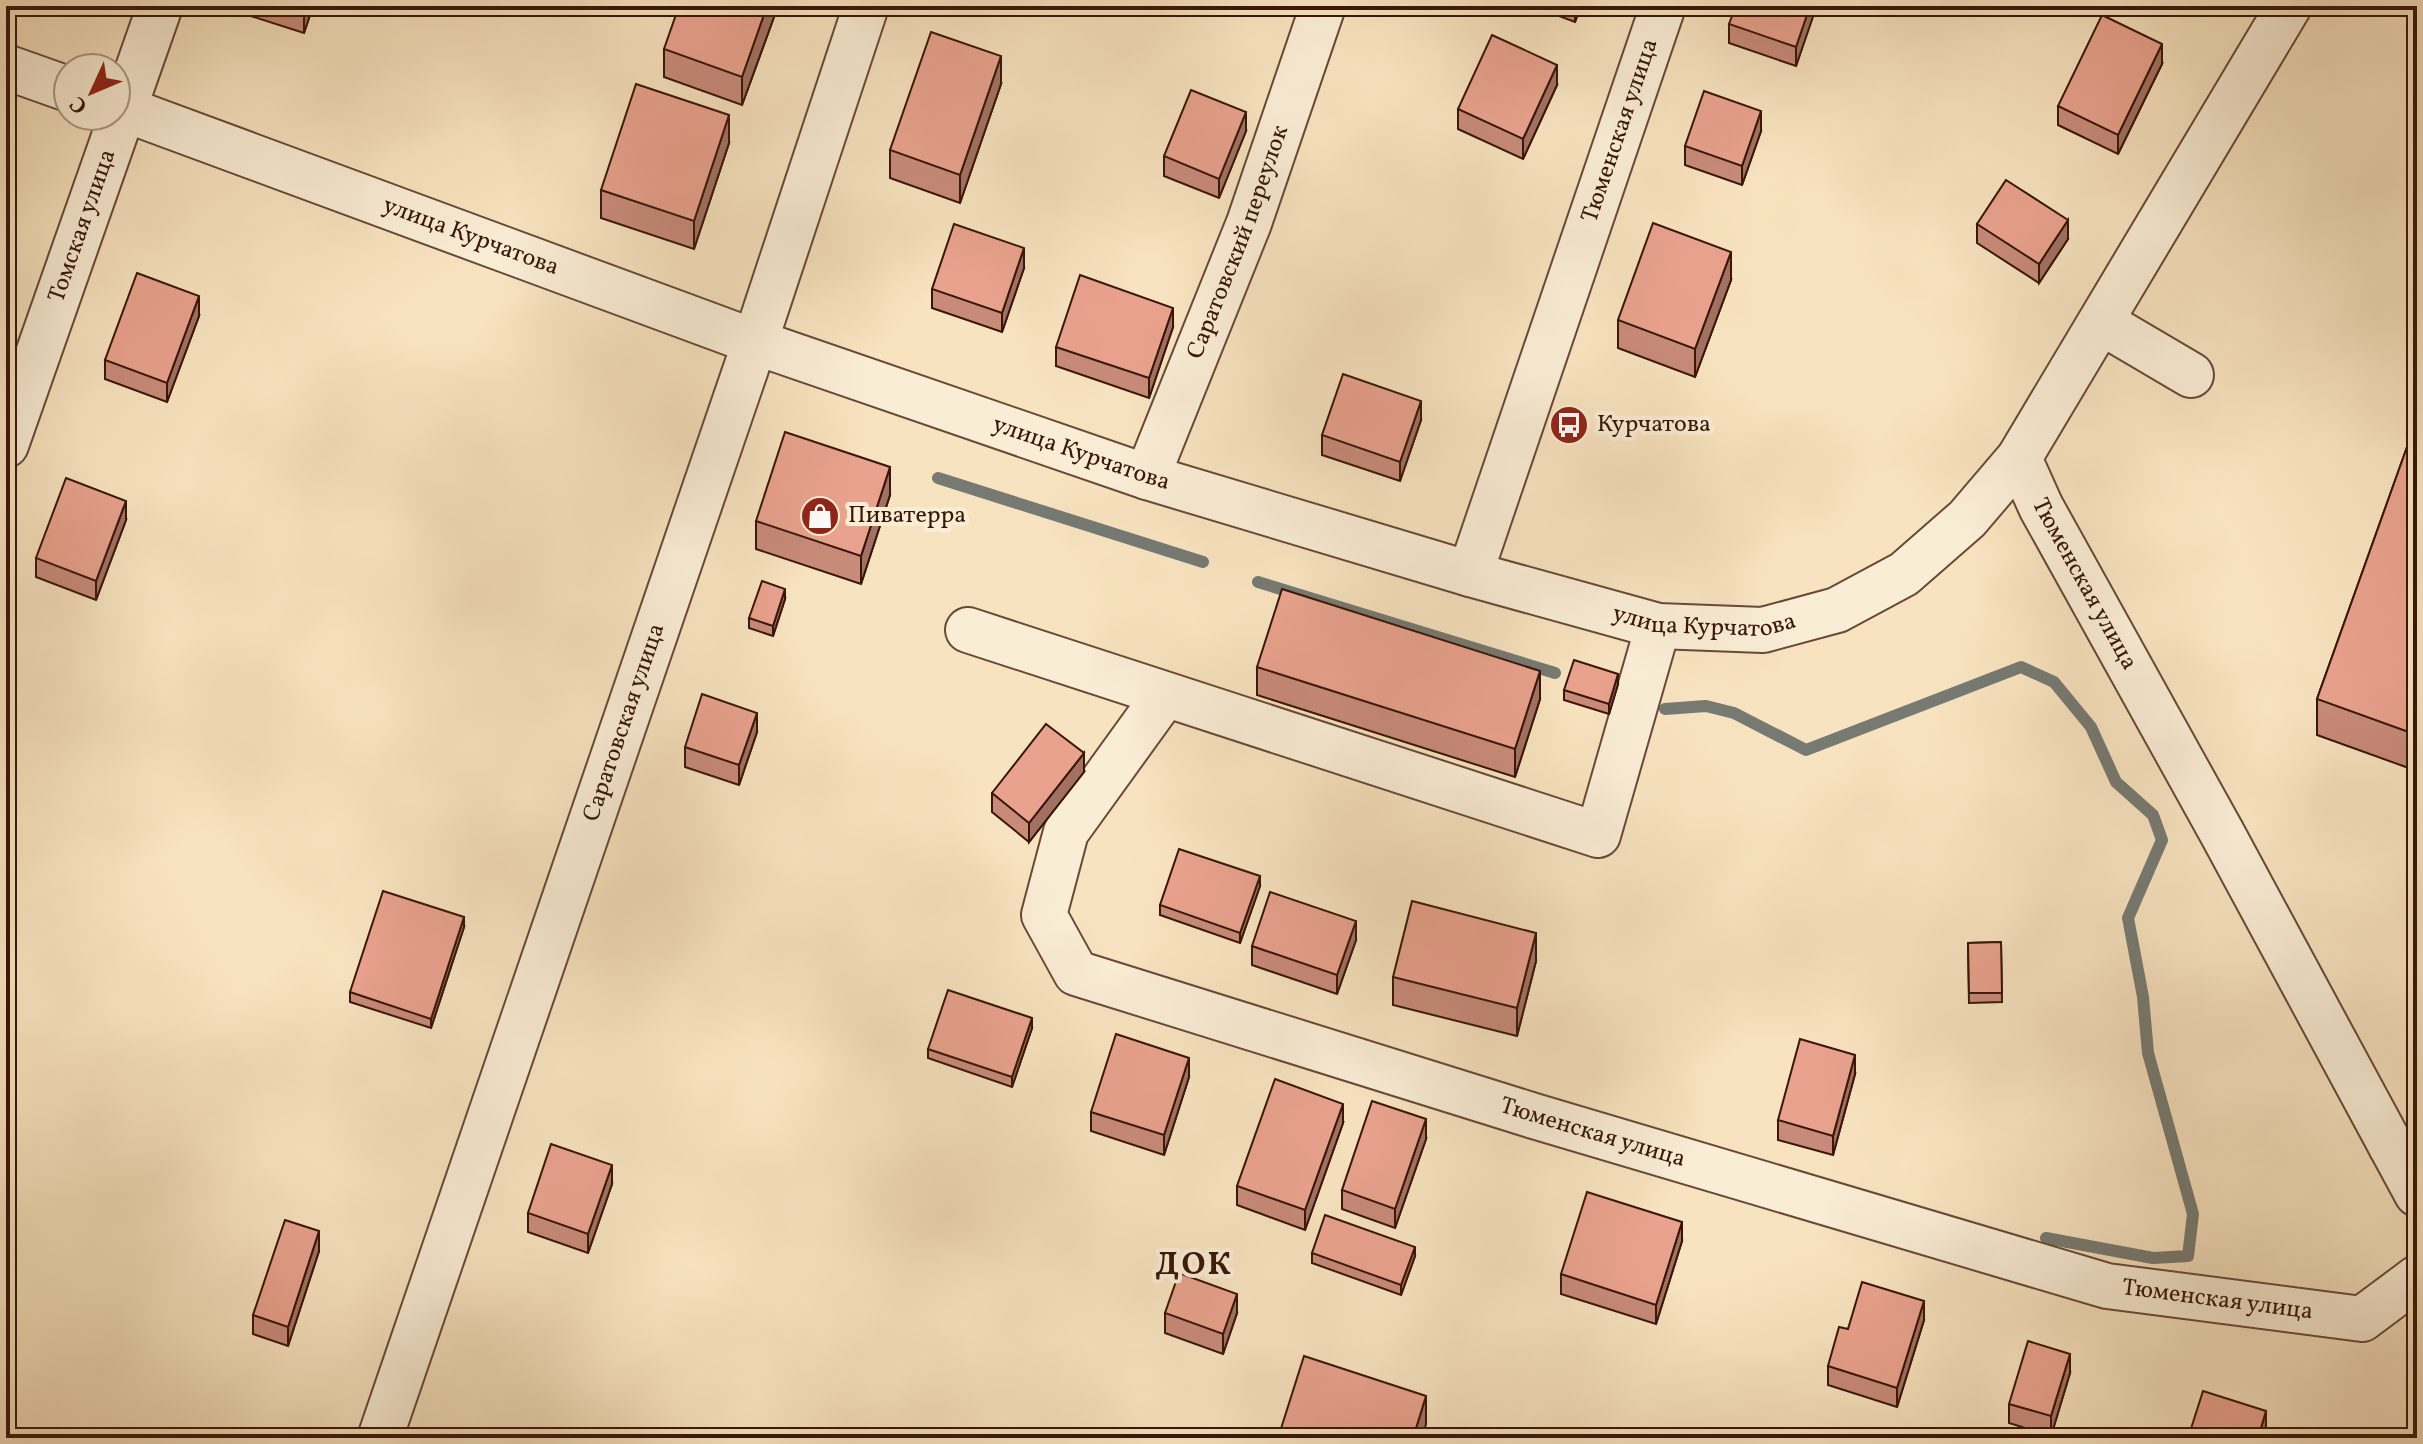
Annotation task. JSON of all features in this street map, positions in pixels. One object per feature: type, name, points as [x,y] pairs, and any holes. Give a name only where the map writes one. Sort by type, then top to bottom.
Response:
[{"type":"street","name":"Томская улица","points":[[132,77],[160,6]]},
{"type":"street","name":"Саратовская улица","points":[[380,1438],[755,342],[866,6]]},
{"type":"street","name":"Саратовский переулок","points":[[1147,477],[1249,223],[1323,6]]},
{"type":"street","name":"Тюменская улица","points":[[1470,574],[1663,6]]},
{"type":"street","points":[[2019,458],[2289,6]]},
{"type":"street","points":[[6,67],[52,83]]},
{"type":"street","name":"улица Курчатова","points":[[132,112],[755,342],[1147,477],[1470,574],[1658,626],[1763,630],[1837,610],[1904,574],[1967,519],[2019,458]]},
{"type":"street","name":"Томская улица","points":[[6,445],[112,132]]},
{"type":"street","points":[[2101,322],[2191,375]]},
{"type":"street","name":"Тюменская улица","points":[[2019,458],[2041,507],[2229,846],[2404,1149],[2417,1194]]},
{"type":"street","points":[[968,630],[1598,835],[1658,626]]},
{"type":"street","name":"Тюменская улица","points":[[1165,695],[1066,832],[1044,915],[1076,973],[1534,1116],[2107,1286],[2362,1319],[2417,1278]]},
{"type":"building","points":[[679,6],[767,6],[742,77],[664,49]]},
{"type":"building","points":[[1736,6],[1810,6],[1796,47],[1729,24]]},
{"type":"building","points":[[2102,15],[2162,44],[2118,135],[2058,106]]},
{"type":"building","points":[[931,32],[1001,56],[960,175],[890,150]]},
{"type":"building","points":[[1492,35],[1557,65],[1523,139],[1458,109]]},
{"type":"building","points":[[636,84],[729,115],[694,221],[601,190]]},
{"type":"building","points":[[1191,90],[1246,112],[1219,179],[1164,156]]},
{"type":"building","points":[[1704,91],[1761,111],[1742,166],[1685,146]]},
{"type":"building","points":[[2006,180],[2068,220],[2039,264],[1977,224]]},
{"type":"building","points":[[1653,223],[1731,252],[1695,349],[1618,320]]},
{"type":"building","points":[[954,224],[1024,248],[1002,313],[932,289]]},
{"type":"building","points":[[137,273],[199,296],[167,383],[105,360]]},
{"type":"building","points":[[1080,275],[1173,308],[1149,378],[1056,347]]},
{"type":"building","points":[[1343,374],[1421,401],[1400,462],[1322,435]]},
{"type":"building","points":[[2417,419],[2417,735],[2317,699]]},
{"type":"building","points":[[785,432],[890,467],[861,556],[756,521]]},
{"type":"building","points":[[66,478],[126,501],[96,581],[36,558]]},
{"type":"building","points":[[762,581],[785,589],[773,626],[749,618]]},
{"type":"building","points":[[1282,589],[1540,671],[1515,749],[1257,667]]},
{"type":"building","points":[[1574,660],[1618,674],[1609,704],[1564,690]]},
{"type":"building","points":[[702,694],[757,713],[739,765],[685,747]]},
{"type":"building","points":[[1046,724],[1084,753],[1029,823],[992,793]]},
{"type":"building","points":[[1179,849],[1260,876],[1240,933],[1160,905]]},
{"type":"building","points":[[383,891],[464,917],[431,1019],[350,992]]},
{"type":"building","points":[[1270,892],[1356,921],[1337,975],[1252,946]]},
{"type":"building","points":[[1412,901],[1536,933],[1517,1008],[1393,977]]},
{"type":"building","points":[[2001,942],[2002,993],[1969,993],[1968,943]]},
{"type":"building","points":[[948,990],[1032,1018],[1012,1077],[928,1049]]},
{"type":"building","points":[[1116,1034],[1189,1058],[1164,1135],[1091,1112]]},
{"type":"building","points":[[1800,1039],[1855,1055],[1833,1136],[1778,1120]]},
{"type":"building","points":[[1275,1079],[1343,1104],[1305,1210],[1237,1186]]},
{"type":"building","points":[[1372,1101],[1426,1119],[1395,1209],[1342,1190]]},
{"type":"building","points":[[551,1144],[612,1165],[588,1234],[528,1213]]},
{"type":"building","points":[[1587,1192],[1682,1222],[1656,1305],[1561,1274]]},
{"type":"building","points":[[1325,1215],[1415,1247],[1401,1285],[1312,1253]]},
{"type":"building","points":[[285,1220],[319,1231],[288,1327],[253,1315]]},
{"type":"building","points":[[1179,1273],[1237,1294],[1223,1334],[1165,1313]]},
{"type":"building","points":[[1862,1282],[1924,1301],[1897,1388],[1828,1366],[1839,1327],[1848,1329]]},
{"type":"building","points":[[2028,1341],[2070,1354],[2051,1416],[2009,1404]]},
{"type":"building","points":[[1304,1356],[1426,1396],[1413,1438],[1278,1438]]},
{"type":"building","points":[[2203,1391],[2266,1411],[2258,1438],[2188,1438]]},
{"type":"building","points":[[883,1429],[907,1438],[880,1438]]},
{"type":"waterway","points":[[938,478],[1203,562]]},
{"type":"waterway","points":[[1258,582],[1555,673]]},
{"type":"waterway","points":[[1665,709],[1706,706],[1734,713],[1806,750],[2021,667],[2054,682],[2091,727],[2116,782],[2153,815],[2162,840],[2128,918],[2143,997],[2148,1053],[2193,1214],[2188,1256],[2153,1258],[2046,1238]]},
{"type":"place","name":"Курчатова","points":[[1569,425]]},
{"type":"place","name":"Пиватерра","points":[[820,516]]},
{"type":"district","name":"ДОК","points":[[1194,1266]]}]
